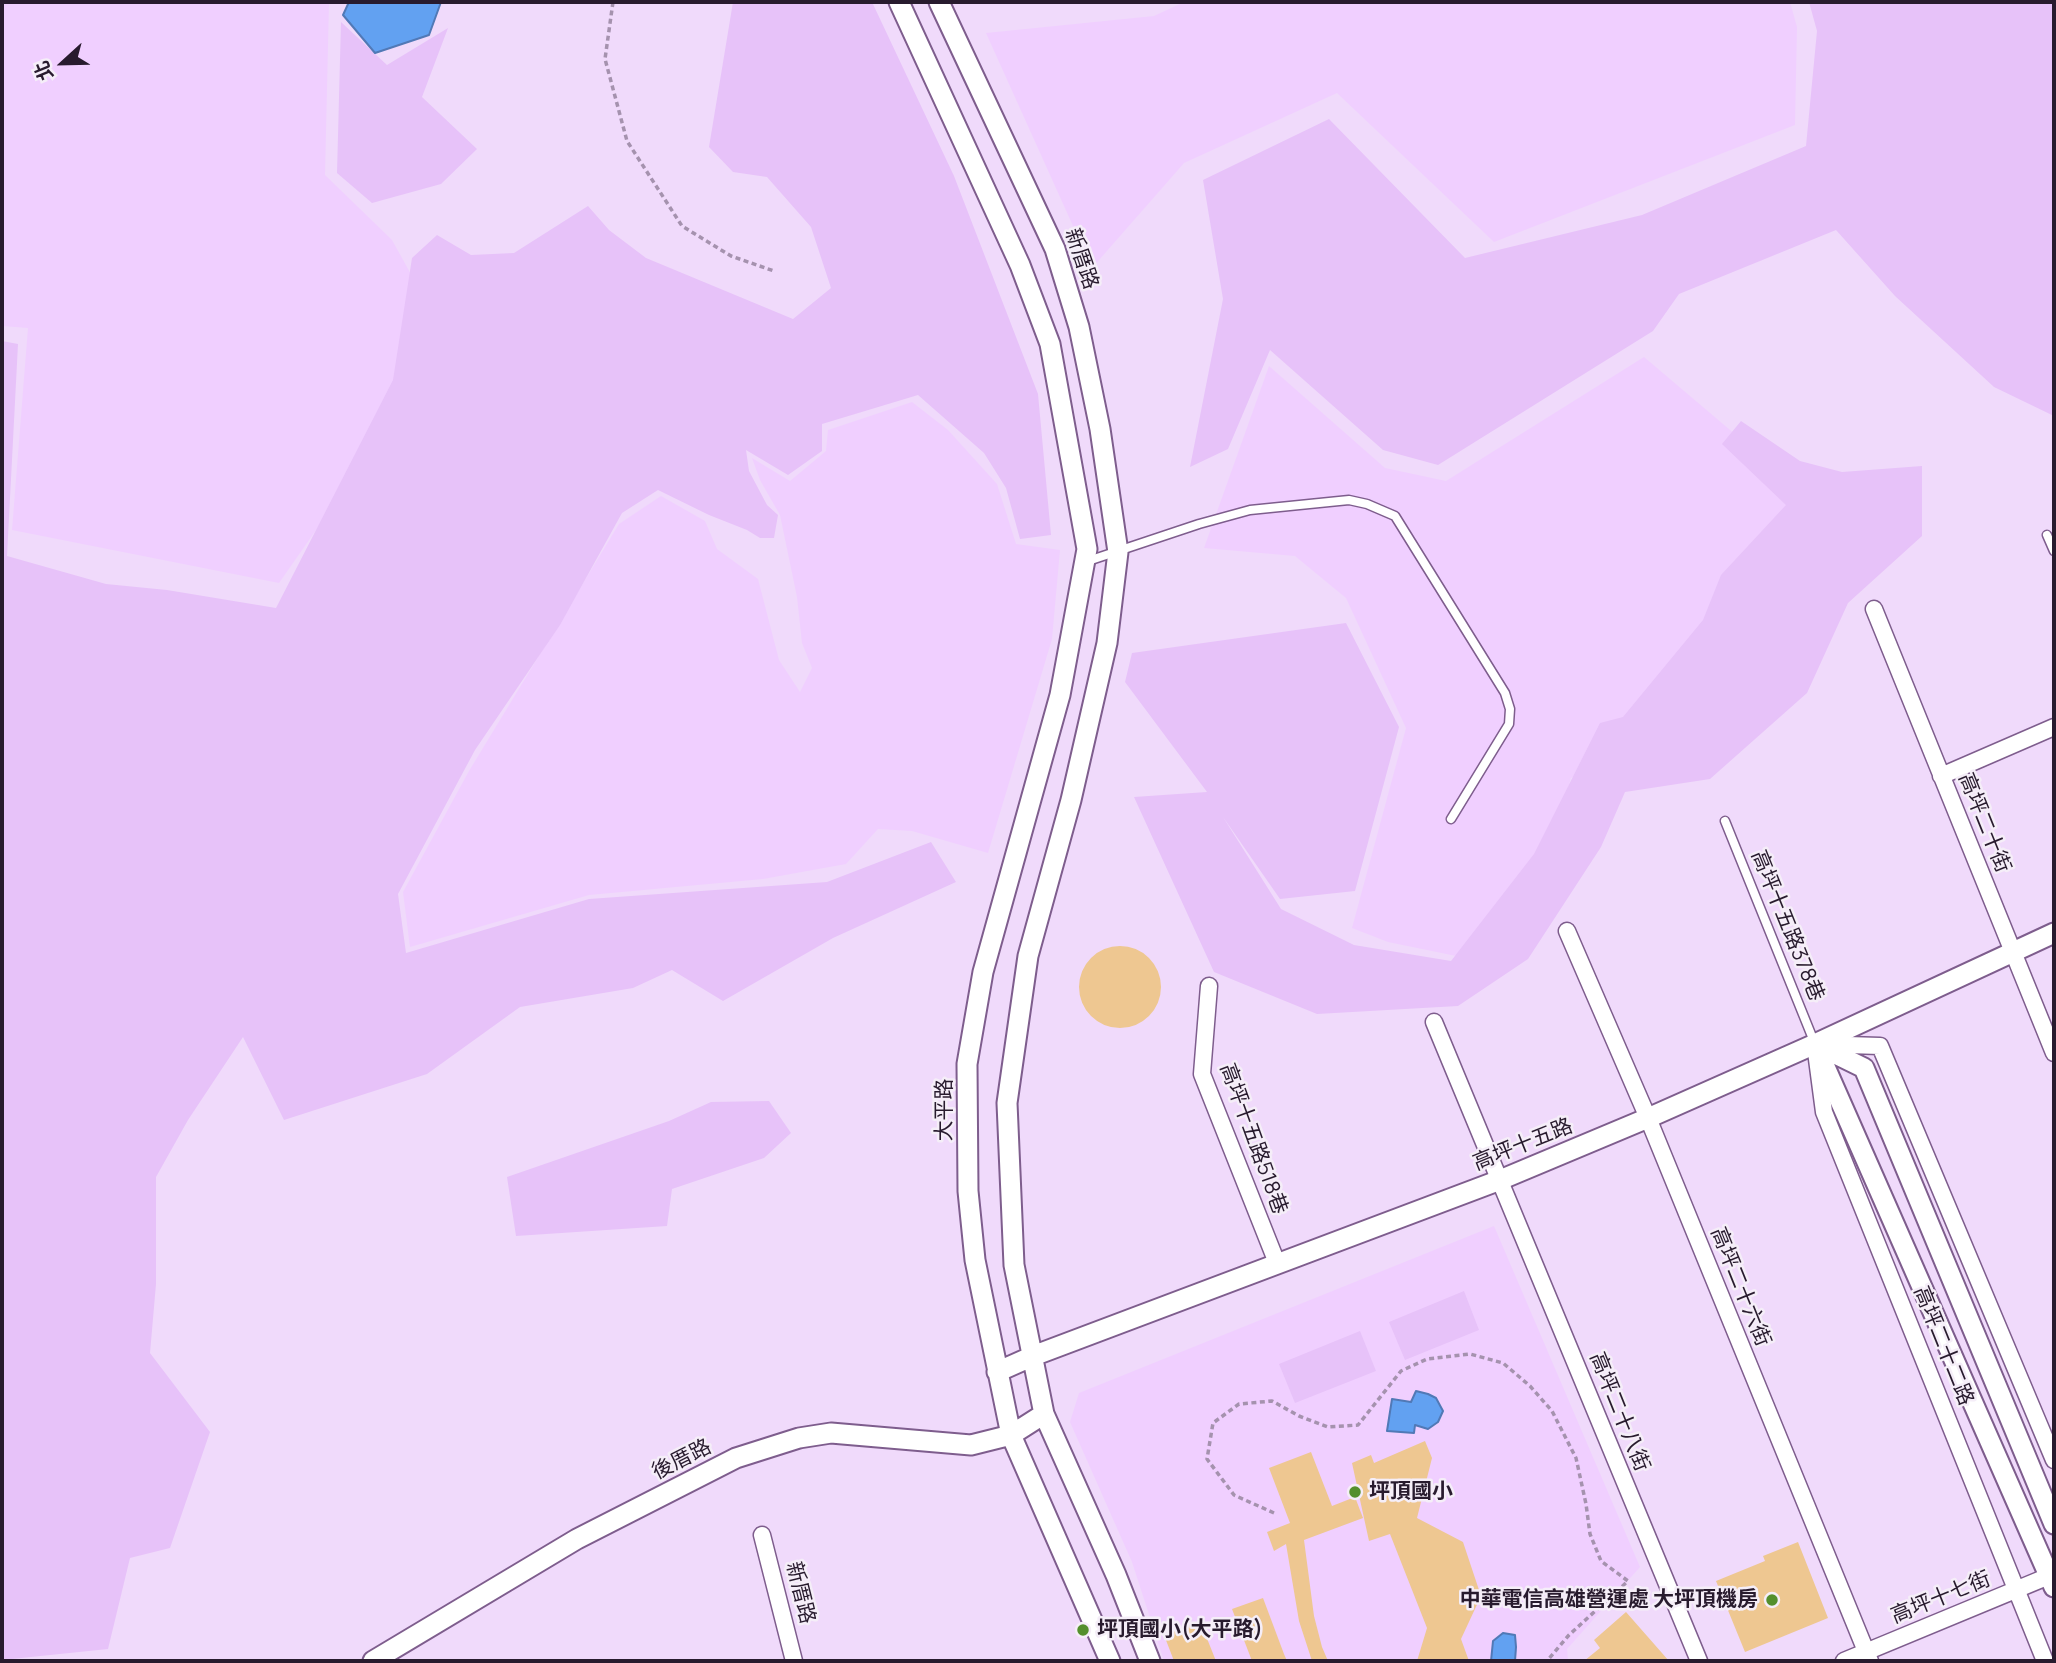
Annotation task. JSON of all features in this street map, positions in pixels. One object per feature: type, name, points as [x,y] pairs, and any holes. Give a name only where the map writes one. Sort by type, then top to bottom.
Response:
[{"type":"street","points":[[899,2],[1020,265],[1050,344],[1086,556]]},
{"type":"street","name":"新厝路","points":[[939,2],[1055,248],[1079,327],[1100,429],[1118,552]]},
{"type":"street","points":[[1118,552],[1107,643],[1071,800],[1028,956],[1007,1103],[1014,1265],[1044,1414],[1116,1575],[1150,1661]]},
{"type":"street","name":"大平路","points":[[1086,556],[1059,695],[983,972],[967,1064],[968,1191],[975,1260],[1011,1435],[1110,1661]]},
{"type":"street","name":"高坪二十街","points":[[1874,610],[2054,1053]]},
{"type":"street","points":[[1941,776],[2054,727]]},
{"type":"street","name":"高坪二十六街","points":[[1567,931],[1648,1118],[1868,1657]]},
{"type":"street","name":"高坪十五路","points":[[997,1372],[1033,1356],[1500,1180],[1815,1044],[2054,933]]},
{"type":"street","name":"高坪十五路518巷","points":[[1209,986],[1202,1074],[1277,1263]]},
{"type":"street","name":"高坪二十八街","points":[[1434,1023],[1699,1661]]},
{"type":"street","points":[[1815,1044],[1880,1045],[2054,1460]]},
{"type":"street","name":"高坪二十二路","points":[[1815,1044],[1864,1068],[2054,1524]]},
{"type":"street","name":"高坪二十二路","points":[[1815,1044],[2053,1579]]},
{"type":"street","name":"高坪二十二路","points":[[1815,1044],[1824,1112],[2045,1661]]},
{"type":"street","name":"後厝路","points":[[373,1661],[577,1539],[736,1458],[799,1438],[831,1433],[971,1444],[1011,1435],[1044,1414]]},
{"type":"street","name":"新厝路","points":[[762,1535],[794,1661]]},
{"type":"street","name":"高坪十七街","points":[[1844,1661],[1868,1657],[2016,1590],[2053,1579]]},
{"type":"lane","points":[[1086,556],[1118,552],[1199,524],[1250,510],[1349,500],[1367,504],[1395,516],[1505,693],[1510,709],[1510,724],[1451,819]]},
{"type":"lane","points":[[2047,535],[2054,551]]},
{"type":"lane","name":"高坪十五路378巷","points":[[1725,821],[1815,1044]]},
{"type":"path","points":[[613,2],[605,59],[627,141],[682,226],[731,256],[774,271]]},
{"type":"path","points":[[1274,1513],[1234,1495],[1207,1459],[1213,1423],[1239,1404],[1272,1401],[1299,1416],[1328,1427],[1358,1425],[1401,1371],[1427,1359],[1470,1354],[1503,1363],[1530,1386],[1552,1412],[1576,1458],[1590,1534],[1601,1561],[1628,1581],[1569,1635],[1547,1661]]},
{"type":"shaded area","points":[[2,2],[329,2],[325,175],[392,240],[453,350],[356,473],[279,583],[12,530],[28,328],[2,326]]},
{"type":"shaded area","points":[[733,2],[872,2],[954,176],[1038,394],[1051,535],[1020,539],[1006,488],[984,453],[918,395],[822,424],[822,451],[788,475],[746,450],[749,471],[767,505],[778,515],[774,538],[760,538],[658,490],[622,513],[560,625],[475,750],[398,894],[406,953],[589,899],[827,882],[931,842],[956,882],[833,938],[723,1001],[672,970],[633,988],[520,1007],[427,1074],[284,1120],[243,1037],[188,1120],[156,1177],[156,1284],[150,1353],[210,1432],[170,1548],[130,1558],[108,1649],[2,1660],[2,341],[18,344],[7,556],[106,584],[167,590],[276,608],[393,380],[412,258],[437,235],[471,255],[514,253],[588,206],[609,230],[646,258],[793,319],[831,288],[811,227],[767,177],[733,172],[709,147]]},
{"type":"shaded area","points":[[1184,2],[1790,2],[1797,27],[1795,125],[1494,242],[1337,93],[1184,163],[1092,268],[986,33],[1154,16]]},
{"type":"shaded area","points":[[1809,2],[2054,2],[2054,416],[1994,387],[1895,296],[1836,230],[1679,294],[1653,331],[1438,465],[1383,450],[1270,350],[1228,449],[1190,467],[1223,299],[1203,180],[1329,119],[1465,258],[1642,215],[1806,146],[1817,31]]},
{"type":"shaded area","points":[[341,22],[387,65],[448,28],[422,97],[477,149],[441,184],[372,203],[337,173]]},
{"type":"shaded area","points":[[1644,357],[1815,502],[1610,756],[1571,778],[1555,833],[1461,957],[1388,942],[1352,928],[1406,728],[1346,598],[1295,556],[1204,548],[1269,366],[1385,468],[1446,481]]},
{"type":"shaded area","points":[[912,402],[948,430],[997,484],[1016,544],[1060,550],[1052,639],[988,853],[912,831],[878,829],[846,864],[763,879],[589,895],[410,947],[403,892],[469,771],[619,524],[661,496],[705,521],[717,549],[758,579],[779,660],[800,692],[812,668],[802,643],[797,597],[780,515],[760,480],[752,458],[790,481],[826,451],[828,430]]},
{"type":"shaded area","points":[[1741,421],[1800,461],[1842,472],[1922,466],[1922,536],[1848,603],[1807,693],[1710,779],[1625,792],[1601,847],[1528,959],[1458,1006],[1317,1014],[1214,972],[1134,797],[1207,792],[1125,682],[1132,653],[1346,623],[1399,727],[1355,891],[1280,899],[1223,817],[1281,909],[1354,945],[1451,961],[1534,854],[1600,723],[1623,717],[1703,620],[1721,575],[1786,505],[1722,444]]},
{"type":"shaded area","points":[[769,1101],[791,1133],[764,1158],[672,1189],[667,1226],[516,1236],[507,1177],[669,1121],[711,1102]]},
{"type":"shaded area","name":"坪頂國小","points":[[1494,1226],[1640,1567],[1567,1649],[1568,1661],[1164,1661],[1132,1562],[1070,1422],[1079,1393]]},
{"type":"shaded area","points":[[1464,1291],[1479,1330],[1405,1360],[1389,1322]]},
{"type":"shaded area","points":[[1360,1331],[1376,1371],[1295,1403],[1279,1364]]},
{"type":"water","points":[[349,2],[441,2],[429,35],[375,53],[343,15]]},
{"type":"water","points":[[1416,1391],[1436,1398],[1443,1411],[1438,1422],[1428,1429],[1415,1425],[1414,1433],[1387,1431],[1392,1399],[1411,1402]]},
{"type":"water","points":[[1503,1633],[1515,1635],[1515,1661],[1491,1661],[1493,1641]]},
{"type":"building","points":[[1120,946],[1136,949],[1149,958],[1158,971],[1161,987],[1158,1003],[1149,1016],[1136,1025],[1120,1028],[1104,1025],[1091,1016],[1082,1003],[1079,987],[1082,971],[1091,958],[1104,949]]},
{"type":"building","points":[[1425,1441],[1432,1458],[1417,1518],[1463,1542],[1481,1596],[1461,1639],[1469,1661],[1417,1661],[1427,1628],[1390,1534],[1369,1541],[1352,1463],[1371,1455],[1374,1463]]},
{"type":"building","points":[[1311,1452],[1332,1506],[1355,1497],[1363,1518],[1304,1540],[1314,1616],[1328,1661],[1312,1661],[1299,1621],[1286,1544],[1274,1551],[1267,1532],[1290,1523],[1269,1468]]},
{"type":"building","name":"中華電信高雄營運處 大坪頂機房","points":[[1798,1542],[1828,1618],[1745,1652],[1716,1581],[1765,1561],[1763,1556]]},
{"type":"building","points":[[1263,1598],[1287,1661],[1252,1661],[1232,1609]]},
{"type":"building","points":[[1626,1612],[1669,1661],[1584,1661],[1600,1648],[1594,1640]]},
{"type":"building","points":[[1200,1621],[1216,1661],[1174,1661],[1164,1635]]},
{"type":"place","name":"坪頂國小","points":[[1355,1492]]},
{"type":"place","name":"中華電信高雄營運處 大坪頂機房","points":[[1772,1600]]},
{"type":"place","name":"坪頂國小(大平路)","points":[[1083,1630]]}]
